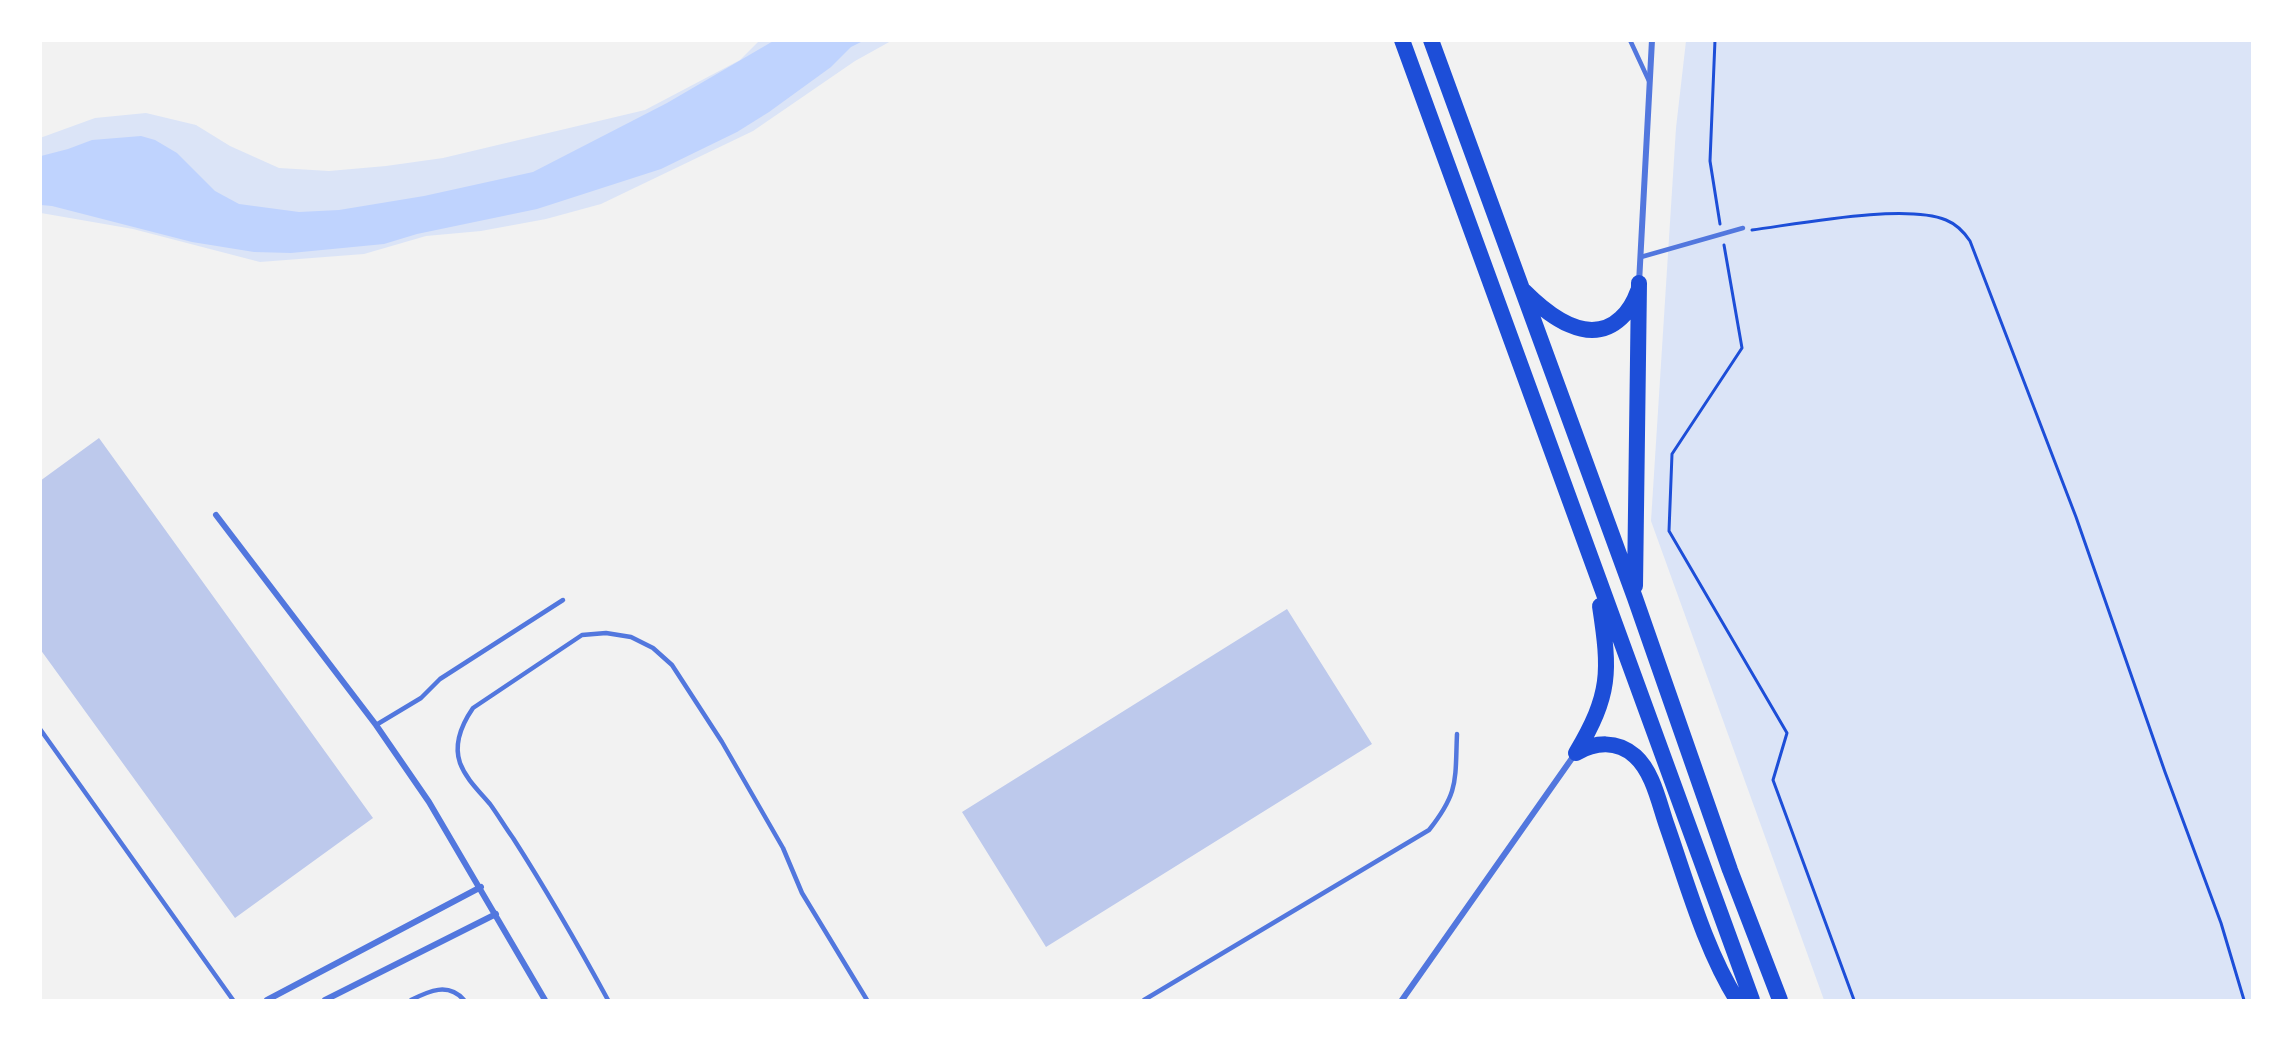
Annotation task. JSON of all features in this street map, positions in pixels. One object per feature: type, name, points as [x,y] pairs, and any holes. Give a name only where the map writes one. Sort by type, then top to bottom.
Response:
[{"type":"highway","points":[[1402,40],[1752,1000]]},
{"type":"highway","points":[[1431,40],[1635,598],[1730,870],[1780,1000]]},
{"type":"highway","points":[[1522,288],[1540,306],[1561,321],[1572,327],[1592,331],[1613,324],[1626,313],[1637,294],[1639,284]]},
{"type":"highway","points":[[1635,598],[1639,284]]},
{"type":"highway","points":[[1576,753],[1597,713],[1606,683],[1606,649],[1593,567]]},
{"type":"highway","points":[[1576,753],[1600,744],[1614,745],[1629,751],[1642,763],[1655,792],[1710,946],[1737,1000]]},
{"type":"street","points":[[1639,284],[1652,40]]},
{"type":"street","points":[[216,515],[376,725],[429,802],[481,887],[545,1000]]},
{"type":"street","points":[[1402,1000],[1576,753]]},
{"type":"street","points":[[267,1000],[481,887]]},
{"type":"street","points":[[325,1000],[496,914]]},
{"type":"lane","points":[[1630,40],[1649,81]]},
{"type":"lane","points":[[1641,257],[1743,228]]},
{"type":"lane","points":[[376,725],[421,698],[440,679],[563,600]]},
{"type":"lane","points":[[608,1000],[566,923],[513,838],[460,763],[457,742],[463,723],[473,708],[582,635],[606,633],[631,638],[653,648],[672,665],[722,742],[783,848],[802,893],[867,1000]]},
{"type":"lane","points":[[40,729],[233,1000]]},
{"type":"lane","points":[[1144,1000],[1429,830],[1443,812],[1455,785],[1457,734]]},
{"type":"lane","points":[[411,1000],[428,992],[442,989],[455,993],[464,1000]]},
{"type":"path","points":[[1714,40],[1710,161],[1742,348],[1672,454],[1669,531],[1786,734],[1773,780],[1854,1000]]},
{"type":"path","points":[[1722,234],[1873,215],[1911,214],[1948,221],[1964,232],[1970,241],[2076,517],[2164,772],[2221,923],[2244,1000]]},
{"type":"shaded area","points":[[759,41],[891,41],[855,61],[753,131],[601,204],[546,219],[481,231],[426,236],[364,254],[260,262],[133,229],[41,213],[40,138],[95,118],[146,113],[196,125],[230,146],[279,168],[329,171],[386,166],[443,158],[645,110],[740,60]]},
{"type":"shaded area","points":[[1686,41],[2252,41],[2252,1000],[1824,1000],[1651,521],[1676,128]]},
{"type":"water","points":[[775,40],[863,41],[851,47],[831,67],[769,112],[737,132],[661,169],[537,209],[417,234],[384,244],[291,253],[254,252],[192,242],[41,205],[41,156],[92,140],[141,136],[155,140],[177,153],[215,191],[239,204],[299,212],[339,210],[424,196],[533,172],[667,103]]},
{"type":"building","points":[[99,438],[373,818],[235,918],[40,649],[40,481]]},
{"type":"building","points":[[1287,609],[1372,744],[1046,947],[962,812]]}]
